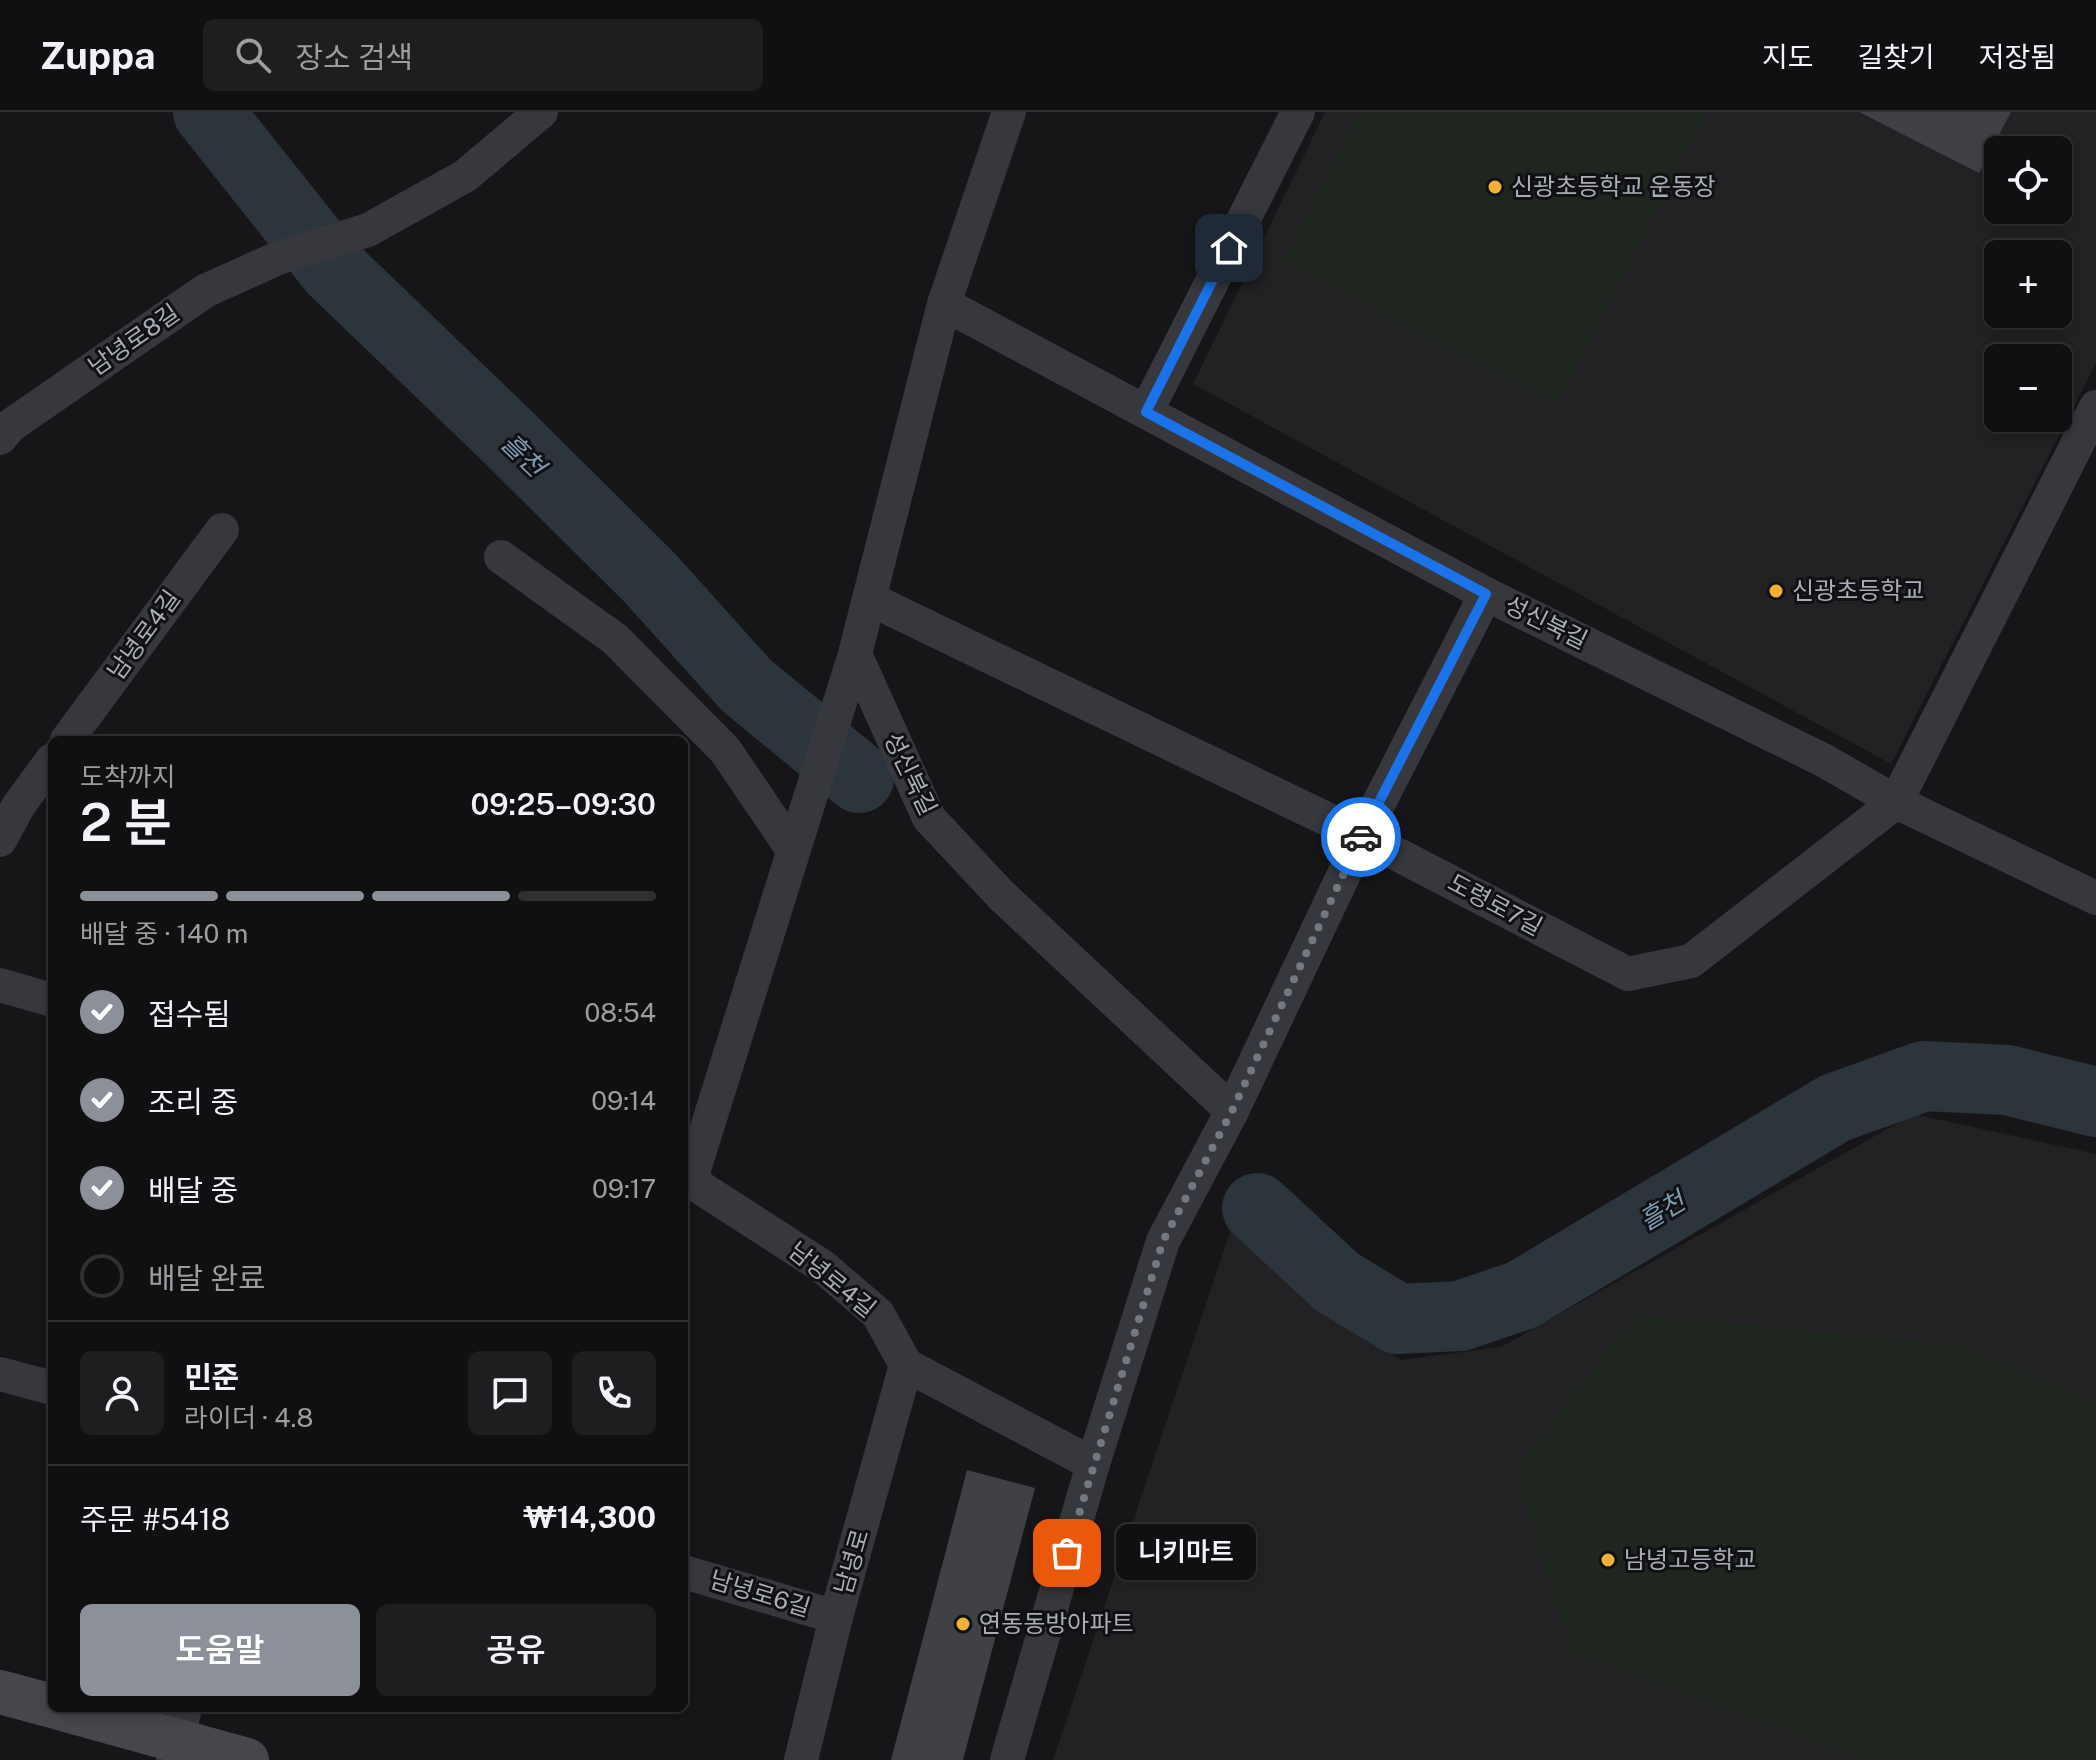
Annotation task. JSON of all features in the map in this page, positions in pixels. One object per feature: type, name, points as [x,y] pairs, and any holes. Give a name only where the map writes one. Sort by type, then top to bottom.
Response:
[{"type":"street","name":"남녕로8길","points":[[0,438],[10,426],[205,291],[278,258],[368,230],[465,176],[541,112]]},
{"type":"street","points":[[688,1175],[855,654],[944,304],[1009,112]]},
{"type":"street","points":[[1146,412],[1298,112]]},
{"type":"street","name":"성신북길","points":[[944,304],[1486,594],[1825,761],[1896,802]]},
{"type":"street","points":[[2096,407],[1896,802],[2096,898]]},
{"type":"street","name":"남녕로4길","points":[[70,736],[222,530]]},
{"type":"street","points":[[501,557],[615,639],[725,750],[793,850]]},
{"type":"street","points":[[1007,1760],[1093,1464],[1163,1241],[1232,1111],[1362,836],[1486,594]]},
{"type":"street","name":"도령로7길","points":[[870,599],[1362,836],[1628,974],[1691,961],[1896,802]]},
{"type":"street","name":"성신북길","points":[[855,654],[929,818],[1001,895],[1232,1111]]},
{"type":"street","points":[[0,840],[19,805],[48,765]]},
{"type":"street","points":[[0,985],[48,999]]},
{"type":"street","name":"남녕로4길","points":[[688,1179],[822,1266],[878,1314],[906,1365]]},
{"type":"street","points":[[906,1365],[1093,1464]]},
{"type":"street","name":"남녕로","points":[[801,1760],[836,1617],[906,1365]]},
{"type":"street","points":[[0,1374],[48,1387]]},
{"type":"street","name":"남녕로6길","points":[[688,1573],[836,1617]]},
{"type":"street","points":[[0,1692],[48,1705]]},
{"type":"street","points":[[76,1712],[179,1736],[247,1760]]},
{"type":"shaded area","name":"신광초등학교","points":[[1325,112],[2096,112],[2096,363],[2072,410],[2072,344],[1984,344],[1984,432],[2061,432],[1891,764],[1193,384]]},
{"type":"shaded area","name":"신광초등학교 운동장","points":[[1360,112],[1708,112],[1558,403],[1282,263]]},
{"type":"shaded area","name":"남녕고등학교","points":[[1914,1114],[2096,1154],[2096,1760],[1053,1760],[1231,1229],[1401,1360],[1501,1347]]},
{"type":"shaded area","points":[[1636,1314],[1962,1345],[2096,1403],[2096,1760],[1864,1760],[1570,1652],[1515,1469]]},
{"type":"building","points":[[1859,112],[2011,112],[1998,136],[1984,136],[1984,163],[1979,173]]},
{"type":"building","name":"연동동방아파트","points":[[967,1470],[1035,1488],[963,1760],[891,1760]]},
{"type":"waterway","name":"흘천","points":[[208,112],[333,269],[650,578],[746,685],[859,778]]},
{"type":"waterway","name":"흘천","points":[[1257,1208],[1337,1282],[1398,1319],[1460,1316],[1522,1295],[1835,1108],[1924,1076],[2007,1080],[2096,1102]]},
{"type":"way so far","points":[[1067,1553],[1163,1241],[1232,1111],[1361,837]]},
{"type":"place","name":"신광초등학교 운동장","points":[[1495,187]]},
{"type":"place","name":"신광초등학교","points":[[1776,591]]},
{"type":"place","name":"니키마트","points":[[1067,1553]]},
{"type":"place","name":"남녕고등학교","points":[[1608,1560]]},
{"type":"place","name":"연동동방아파트","points":[[963,1624]]},
{"type":"route","points":[[1229,248],[1146,412],[1486,594],[1361,837]]}]
